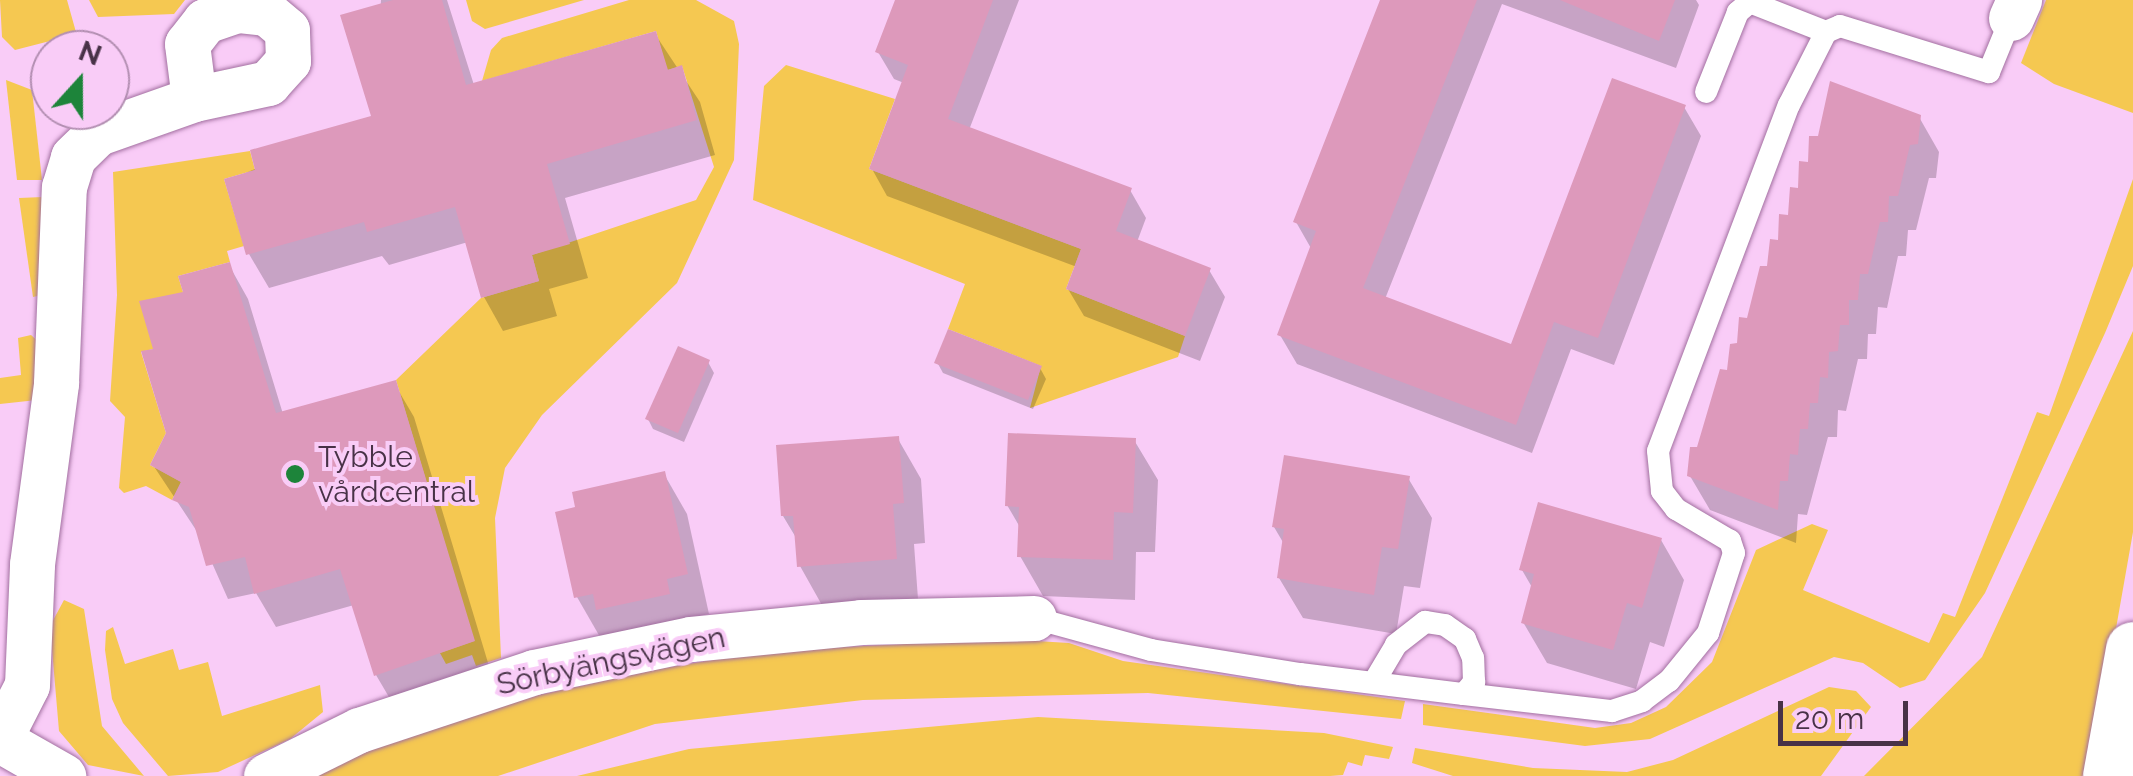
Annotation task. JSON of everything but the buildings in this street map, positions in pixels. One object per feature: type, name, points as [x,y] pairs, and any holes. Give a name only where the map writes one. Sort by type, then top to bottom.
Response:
[{"type":"main road","points":[[2110,776],[2133,649]]},
{"type":"street","points":[[63,776],[0,739],[27,686],[32,564],[56,383],[64,186],[73,157],[98,133],[194,99]]},
{"type":"street","name":"Sörbyängsvägen","points":[[266,776],[359,730],[499,684],[674,642],[861,622],[1034,618]]},
{"type":"lane","points":[[1706,92],[1738,12],[1750,2],[1826,32]]},
{"type":"lane","points":[[1034,618],[1151,650],[1374,682],[1612,711],[1642,702],[1669,682],[1708,633],[1734,554],[1730,541],[1676,509],[1662,492],[1658,451],[1789,106],[1826,32],[1840,26],[1989,72],[2015,9]]},
{"type":"lane","points":[[1374,682],[1396,645],[1425,622],[1446,625],[1465,639],[1474,682],[1464,694]]},
{"type":"shaded area","points":[[0,0],[67,0],[75,30],[30,30],[30,46],[15,50],[2,37]]},
{"type":"shaded area","points":[[89,0],[185,0],[174,14],[98,17]]},
{"type":"shaded area","points":[[466,0],[584,0],[485,29],[472,21]]},
{"type":"shaded area","points":[[629,0],[696,0],[734,21],[739,44],[734,160],[677,283],[542,415],[505,468],[495,518],[501,658],[476,666],[472,655],[446,664],[440,653],[474,641],[396,380],[481,298],[539,281],[532,255],[696,200],[714,167],[682,66],[667,70],[656,31],[482,81],[491,50],[502,38]]},
{"type":"shaded area","points":[[2046,0],[2133,0],[2133,113],[2054,84],[2021,63]]},
{"type":"shaded area","points":[[786,65],[895,99],[869,169],[1081,249],[1066,289],[1185,336],[1178,357],[1030,408],[1041,366],[948,329],[965,284],[753,200],[764,86]]},
{"type":"shaded area","points":[[6,80],[30,89],[30,130],[36,130],[42,180],[17,180]]},
{"type":"shaded area","points":[[250,151],[255,170],[224,179],[244,246],[227,251],[230,262],[178,276],[183,292],[153,349],[141,352],[166,433],[150,465],[181,482],[172,500],[146,486],[124,493],[119,488],[125,417],[110,401],[117,295],[113,172]]},
{"type":"shaded area","points":[[2133,179],[2133,266],[1985,593],[1925,680],[1900,688],[1863,663],[1834,657],[1650,739],[1585,746],[1423,725],[1423,704],[1595,728],[1631,723],[1666,707],[1712,662],[1756,550],[1812,524],[1828,530],[1803,590],[1929,643],[1943,613],[1955,617],[2037,412],[2049,416]]},
{"type":"shaded area","points":[[43,197],[42,295],[33,297],[19,198]]},
{"type":"shaded area","points":[[2133,331],[2133,532],[2090,776],[1864,776],[1982,657]]},
{"type":"shaded area","points":[[31,335],[42,345],[37,400],[0,404],[0,378],[21,375],[18,338]]},
{"type":"shaded area","points":[[64,600],[84,609],[102,726],[144,776],[88,765],[59,731],[50,626]]},
{"type":"shaded area","points":[[113,627],[125,664],[173,649],[179,670],[208,662],[222,716],[320,685],[323,712],[290,739],[218,772],[168,776],[123,723],[112,699],[105,650],[106,631]]},
{"type":"shaded area","points":[[1002,639],[1069,643],[1123,661],[1405,701],[1401,719],[1148,693],[863,700],[655,724],[498,776],[313,776],[394,738],[539,695],[659,669],[766,651]]},
{"type":"shaded area","points":[[1829,687],[1856,691],[1871,707],[1821,776],[1453,776],[1412,763],[1415,748],[1533,768],[1627,772],[1673,760]]},
{"type":"shaded area","points":[[1038,717],[1324,733],[1393,747],[1389,759],[1365,755],[1362,766],[1348,762],[1343,775],[1330,776],[577,776],[689,749]]},
{"type":"place","name":"Tybble vårdcentral","points":[[295,474]]}]
